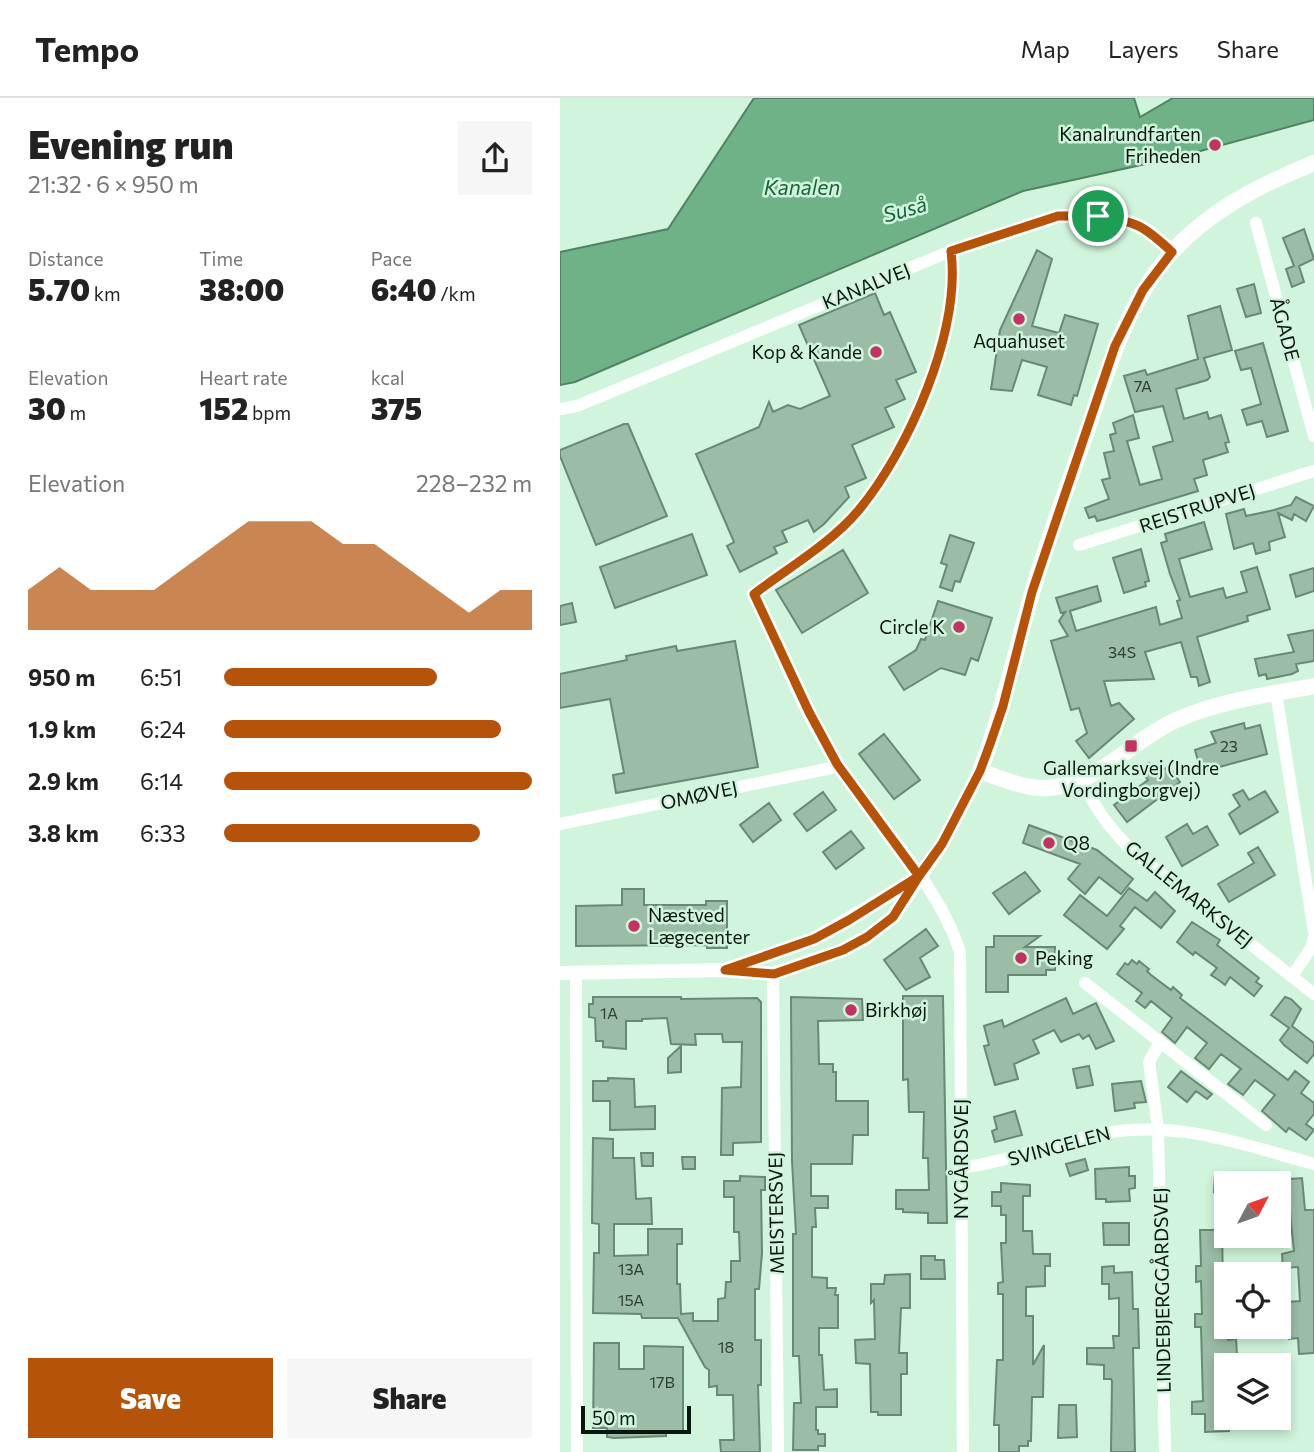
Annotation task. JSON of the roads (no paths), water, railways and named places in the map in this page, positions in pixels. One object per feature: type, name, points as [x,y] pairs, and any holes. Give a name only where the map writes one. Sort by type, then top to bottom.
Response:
[{"type":"main road","points":[[1314,163],[1268,181],[1203,223],[1172,252],[1143,290],[1115,346],[1032,592],[1003,706],[980,771],[1033,788],[1056,787],[1083,779],[1101,769],[1131,746],[1173,721],[1216,706],[1314,686]]},
{"type":"street","name":"KANALVEJ","points":[[560,410],[577,406],[951,251],[1058,216],[1098,216],[1130,221],[1150,231],[1172,252]]},
{"type":"street","name":"ÅGADE","points":[[1256,223],[1314,436]]},
{"type":"street","name":"NYGÅRDSVEJ","points":[[951,251],[954,281],[943,338],[931,376],[887,472],[856,513],[822,544],[754,594],[809,712],[837,764],[919,876],[952,927],[960,952],[963,1452]]},
{"type":"street","name":"REISTRUPVEJ","points":[[1079,545],[1314,471]]},
{"type":"street","points":[[1276,693],[1314,934],[1311,947],[1292,976]]},
{"type":"street","name":"OMØVEJ","points":[[560,824],[831,768],[837,764]]},
{"type":"street","points":[[560,973],[725,970],[774,974],[843,950],[867,937],[893,917],[942,844],[980,771]]},
{"type":"street","name":"GALLEMARKSVEJ","points":[[1083,779],[1090,798],[1111,829],[1130,849],[1314,994]]},
{"type":"street","points":[[725,970],[814,939],[919,876]]},
{"type":"street","points":[[576,973],[577,1452]]},
{"type":"street","name":"MEISTERSVEJ","points":[[774,974],[778,1452]]},
{"type":"street","points":[[1085,983],[1266,1125]]},
{"type":"street","points":[[1158,1128],[1149,1062],[1160,1042]]},
{"type":"street","name":"SVINGELEN","points":[[960,1168],[991,1164],[1098,1134],[1158,1128],[1205,1134],[1314,1164]]},
{"type":"street","name":"LINDEBJERGGÅRDSVEJ","points":[[1158,1128],[1165,1452]]},
{"type":"water","name":"Kanalen","points":[[754,98],[1134,98],[1140,117],[1173,98],[1314,98],[1314,120],[1182,156],[1023,191],[575,382],[560,385],[560,252],[668,229]]},
{"type":"place","name":"Kanalrundfarten Friheden","points":[[1215,145]]},
{"type":"place","name":"Aquahuset","points":[[1019,319]]},
{"type":"place","name":"Kop & Kande","points":[[876,352]]},
{"type":"place","name":"Circle K","points":[[959,627]]},
{"type":"place","name":"Gallemarksvej (Indre Vordingborgvej)","points":[[1131,746]]},
{"type":"place","name":"Q8","points":[[1049,843]]},
{"type":"place","name":"Næstved Lægecenter","points":[[634,926]]},
{"type":"place","name":"Peking","points":[[1021,958]]},
{"type":"place","name":"Birkhøj","points":[[851,1010]]},
{"type":"water label","name":"Suså","points":[[905,210]]}]
